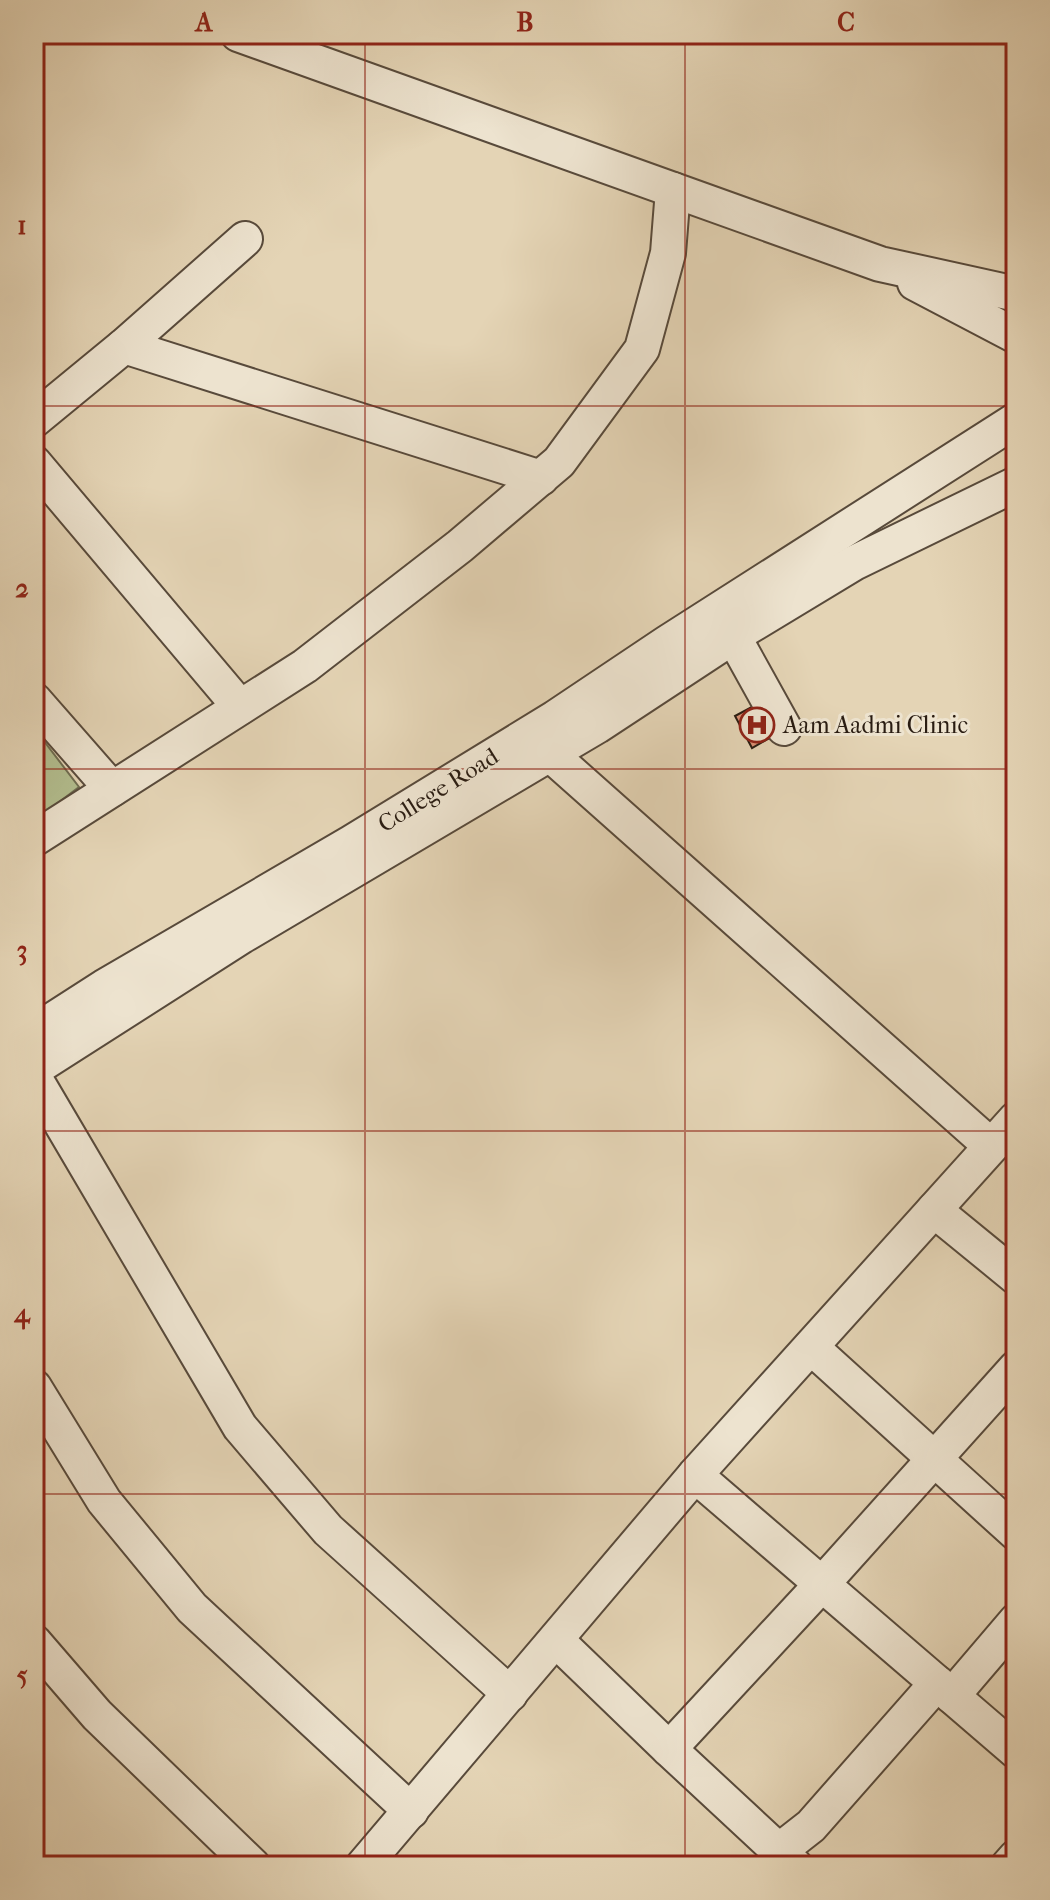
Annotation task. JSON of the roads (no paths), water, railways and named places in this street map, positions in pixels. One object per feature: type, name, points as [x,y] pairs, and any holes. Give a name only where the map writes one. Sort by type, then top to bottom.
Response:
[{"type":"street","points":[[238,34],[880,264],[1016,294]]},
{"type":"street","points":[[34,839],[305,666],[460,546],[559,462],[642,349],[668,253],[673,190]]},
{"type":"street","points":[[34,420],[124,346],[245,239]]},
{"type":"street","points":[[880,264],[1016,336]]},
{"type":"street","points":[[124,346],[541,478]]},
{"type":"street","name":"College Road","points":[[34,1032],[104,987],[351,843],[555,718],[1016,420]]},
{"type":"street","points":[[34,463],[240,707]]},
{"type":"street","points":[[34,1069],[242,936],[597,726],[733,636],[854,563],[1016,484]]},
{"type":"street","points":[[733,636],[784,728]]},
{"type":"street","points":[[34,700],[112,789]]},
{"type":"street","points":[[550,754],[991,1146]]},
{"type":"street","points":[[34,1077],[240,1427],[328,1530],[510,1694]]},
{"type":"street","points":[[363,1866],[695,1475],[1016,1119]]},
{"type":"street","points":[[934,1210],[1016,1277]]},
{"type":"street","points":[[811,1347],[1016,1533]]},
{"type":"street","points":[[669,1749],[1016,1368]]},
{"type":"street","points":[[34,1387],[104,1501],[192,1608],[411,1811]]},
{"type":"street","points":[[695,1475],[1016,1751]]},
{"type":"street","points":[[556,1640],[787,1859],[811,1826],[944,1689],[1016,1621]]},
{"type":"street","points":[[34,1642],[97,1715],[253,1866]]},
{"type":"street","points":[[1008,1866],[1016,1857]]},
{"type":"place","name":"Aam Aadmi Clinic","points":[[757,725]]}]
